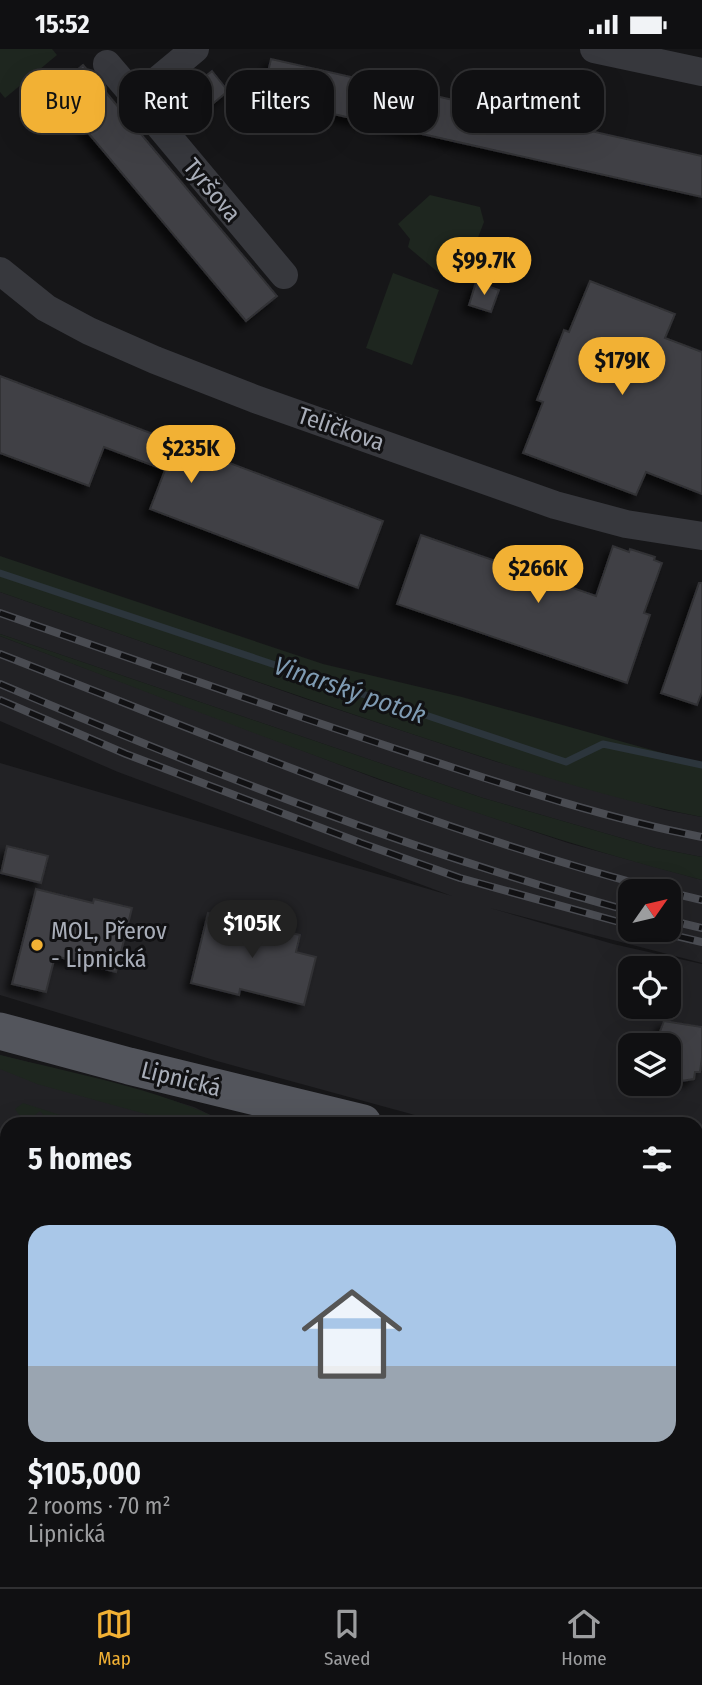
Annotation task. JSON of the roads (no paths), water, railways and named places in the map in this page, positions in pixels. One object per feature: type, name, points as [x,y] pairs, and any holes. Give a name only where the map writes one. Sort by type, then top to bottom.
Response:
[{"type":"main road","name":"Lipnická","points":[[0,1031],[129,1066],[338,1117]]},
{"type":"street","points":[[170,70],[195,49]]},
{"type":"street","points":[[594,49],[702,72]]},
{"type":"street","name":"Tyršova","points":[[107,64],[119,78]]},
{"type":"street","name":"Tyršova","points":[[165,133],[284,275]]},
{"type":"street","name":"Teličkova","points":[[0,271],[46,308],[89,331],[255,399],[555,505],[626,524],[702,536]]},
{"type":"waterway","name":"Vinarský potok","points":[[0,573],[566,762],[603,744],[702,765]]},
{"type":"railway","points":[[0,613],[297,716],[510,786],[586,809],[702,837]]},
{"type":"railway","points":[[0,654],[329,783],[496,841],[621,879]]},
{"type":"railway","points":[[0,684],[233,779],[390,837],[618,908]]},
{"type":"railway","points":[[0,700],[126,754],[361,843],[460,878],[618,922]]},
{"type":"railway","points":[[681,895],[702,900]]},
{"type":"railway","points":[[681,923],[702,928]]},
{"type":"railway","points":[[681,937],[702,942]]},
{"type":"place","name":"MOL, Přerov - Lipnická","points":[[37,945]]}]
